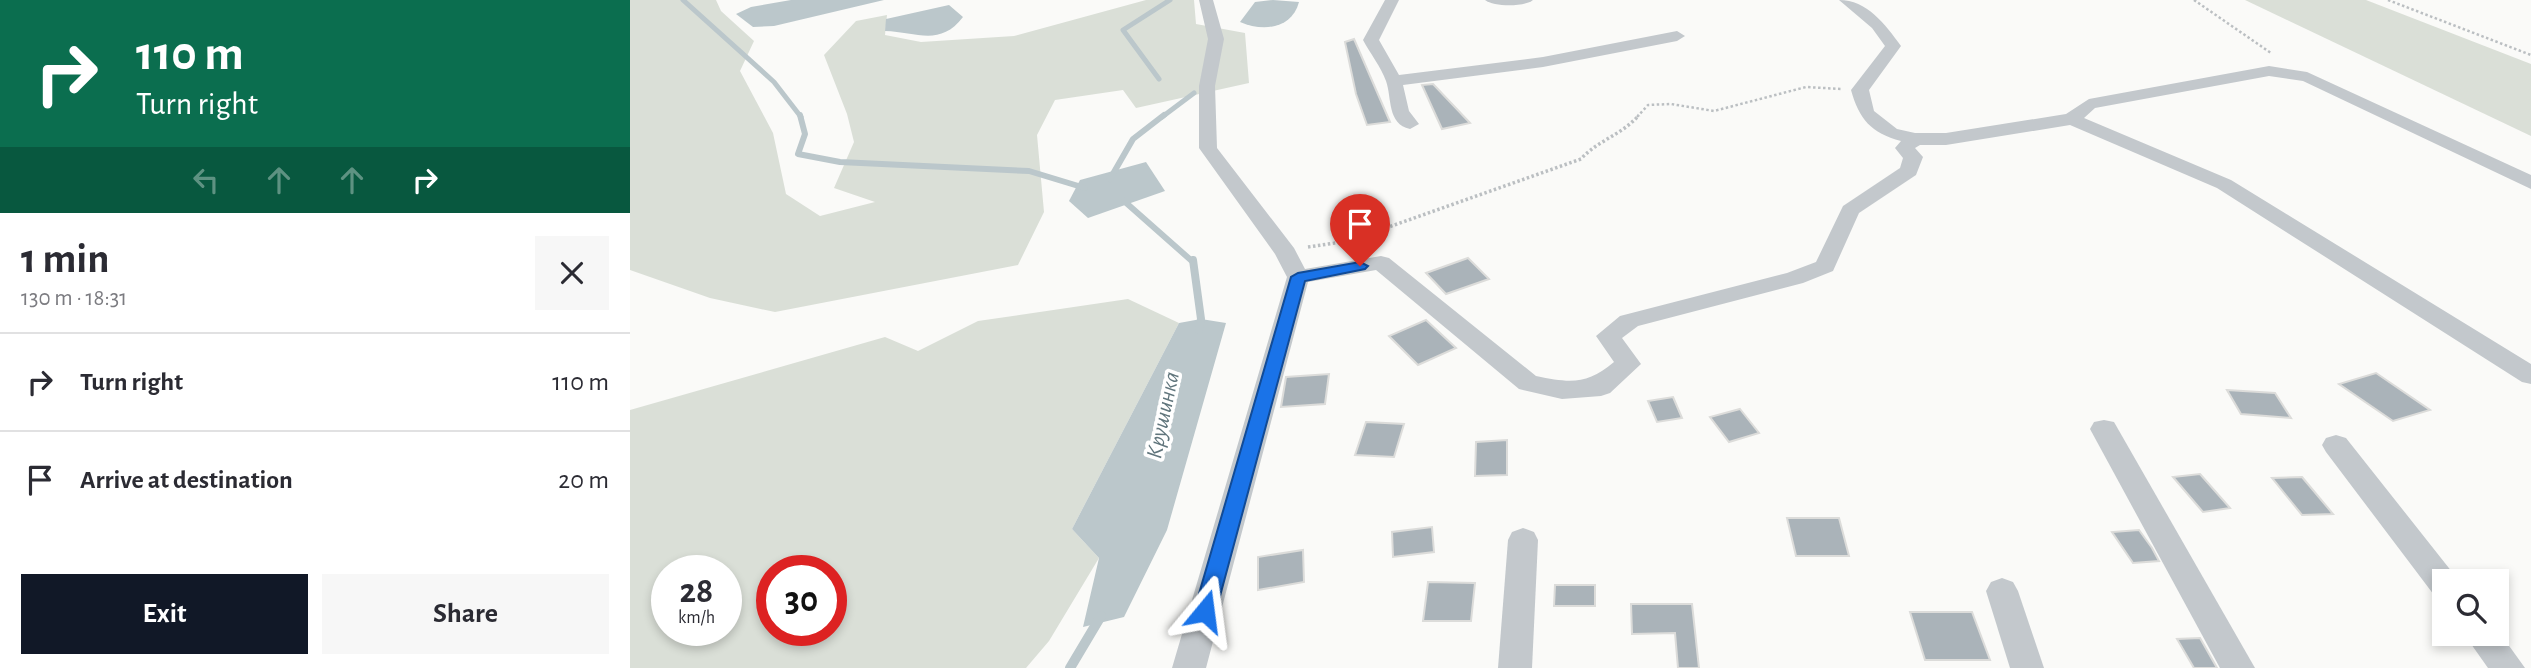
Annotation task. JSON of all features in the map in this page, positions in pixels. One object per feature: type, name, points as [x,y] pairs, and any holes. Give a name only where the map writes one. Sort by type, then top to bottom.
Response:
[{"type":"street","points":[[1189,668],[1298,277],[1286,253],[1208,148],[1208,86],[1216,39],[1206,0]]},
{"type":"street","points":[[1392,0],[1371,40],[1394,81],[1400,112],[1410,124]]},
{"type":"street","points":[[1492,0],[1527,0]]},
{"type":"street","points":[[1846,0],[1877,25],[1893,46],[1860,90],[1866,113],[1891,133],[1915,138],[1946,139],[2072,119],[2224,184],[2531,376]]},
{"type":"street","points":[[1394,81],[1519,65],[1676,36]]},
{"type":"street","points":[[2072,119],[2089,104],[2269,71],[2307,76],[2531,183]]},
{"type":"street","points":[[1298,277],[1381,263],[1528,383],[1562,390],[1601,387],[1628,364],[1608,336],[1629,321],[1795,278],[1825,266],[1850,210],[1909,171],[1913,157],[1905,148],[1915,138]]},
{"type":"street","points":[[2104,429],[2238,668]]},
{"type":"street","points":[[2336,445],[2432,569]]},
{"type":"street","points":[[1515,668],[1524,540]]},
{"type":"street","points":[[2002,591],[2027,668]]},
{"type":"street","points":[[2491,646],[2508,668]]},
{"type":"path","points":[[2194,0],[2272,54],[2269,71]]},
{"type":"path","points":[[2388,0],[2531,55]]},
{"type":"path","points":[[1286,253],[1322,243],[1349,241],[1581,159],[1593,146],[1626,130],[1648,105],[1671,104],[1714,110],[1806,88],[1860,90]]},
{"type":"shaded area","points":[[630,0],[716,0],[721,11],[754,41],[740,71],[773,133],[786,194],[820,216],[875,202],[834,188],[854,142],[847,114],[824,55],[856,21],[887,15],[885,35],[921,42],[1014,36],[1146,0],[1194,0],[1196,24],[1245,33],[1249,83],[1136,108],[1123,90],[1055,100],[1037,135],[1044,212],[1018,265],[775,312],[710,298],[630,270]]},
{"type":"shaded area","points":[[2245,0],[2366,0],[2531,64],[2531,136]]},
{"type":"shaded area","points":[[1128,299],[1179,323],[1072,529],[1099,558],[1049,641],[1026,668],[630,668],[630,410],[885,337],[918,351],[978,321]]},
{"type":"water","points":[[791,0],[884,0],[774,26],[753,27],[736,14],[751,7]]},
{"type":"water","points":[[1255,2],[1299,2],[1290,18],[1276,26],[1258,27],[1240,22]]},
{"type":"water","points":[[949,5],[963,17],[946,32],[927,36],[885,31],[886,19]]},
{"type":"water","points":[[1146,162],[1165,191],[1088,218],[1069,201],[1080,180]]},
{"type":"water","points":[[1201,319],[1226,323],[1167,530],[1124,617],[1083,627],[1099,558],[1072,529],[1179,323]]},
{"type":"building","points":[[1354,39],[1390,122],[1367,125],[1356,94],[1345,42]]},
{"type":"building","points":[[1433,84],[1470,123],[1442,129],[1422,85]]},
{"type":"building","points":[[1468,258],[1489,279],[1446,294],[1426,273]]},
{"type":"building","points":[[1426,320],[1456,348],[1418,365],[1389,336]]},
{"type":"building","points":[[2376,373],[2430,410],[2393,421],[2339,384]]},
{"type":"building","points":[[1329,374],[1325,404],[1281,407],[1286,377]]},
{"type":"building","points":[[2227,390],[2275,393],[2291,418],[2241,414]]},
{"type":"building","points":[[1673,397],[1682,418],[1657,422],[1648,401]]},
{"type":"building","points":[[1740,409],[1759,433],[1729,442],[1710,417]]},
{"type":"building","points":[[1366,422],[1404,424],[1394,457],[1355,455]]},
{"type":"building","points":[[1507,440],[1507,475],[1475,476],[1476,442]]},
{"type":"building","points":[[2200,474],[2230,508],[2203,512],[2173,477]]},
{"type":"building","points":[[2302,477],[2333,514],[2302,515],[2272,478]]},
{"type":"building","points":[[1787,518],[1839,518],[1849,556],[1796,556]]},
{"type":"building","points":[[1432,527],[1434,552],[1393,557],[1392,532]]},
{"type":"building","points":[[2139,530],[2159,561],[2133,563],[2112,532]]},
{"type":"building","points":[[1303,550],[1304,582],[1258,590],[1258,557]]},
{"type":"building","points":[[1428,582],[1475,583],[1471,621],[1423,621]]},
{"type":"building","points":[[1555,585],[1595,585],[1595,606],[1554,606]]},
{"type":"building","points":[[1631,604],[1692,604],[1699,668],[1678,668],[1675,633],[1632,634]]},
{"type":"building","points":[[1910,612],[1972,612],[1990,660],[1925,660]]},
{"type":"building","points":[[2200,638],[2217,668],[2194,668],[2177,639]]},
{"type":"waterway","name":"Крушинка","points":[[683,0],[774,82],[800,116]]},
{"type":"waterway","name":"Крушинка","points":[[1159,79],[1123,30],[1170,0]]},
{"type":"waterway","name":"Крушинка","points":[[1162,117],[1194,93]]},
{"type":"waterway","name":"Крушинка","points":[[1110,179],[1133,139],[1164,115]]},
{"type":"waterway","name":"Крушинка","points":[[800,116],[805,134],[798,154],[840,162],[1029,171],[1085,188]]},
{"type":"waterway","name":"Крушинка","points":[[1124,201],[1193,262]]},
{"type":"waterway","name":"Крушинка","points":[[1193,260],[1201,319],[1199,330]]},
{"type":"waterway","name":"Крушинка","points":[[1070,668],[1101,616]]},
{"type":"route","points":[[1205,611],[1298,277],[1360,266]]}]
